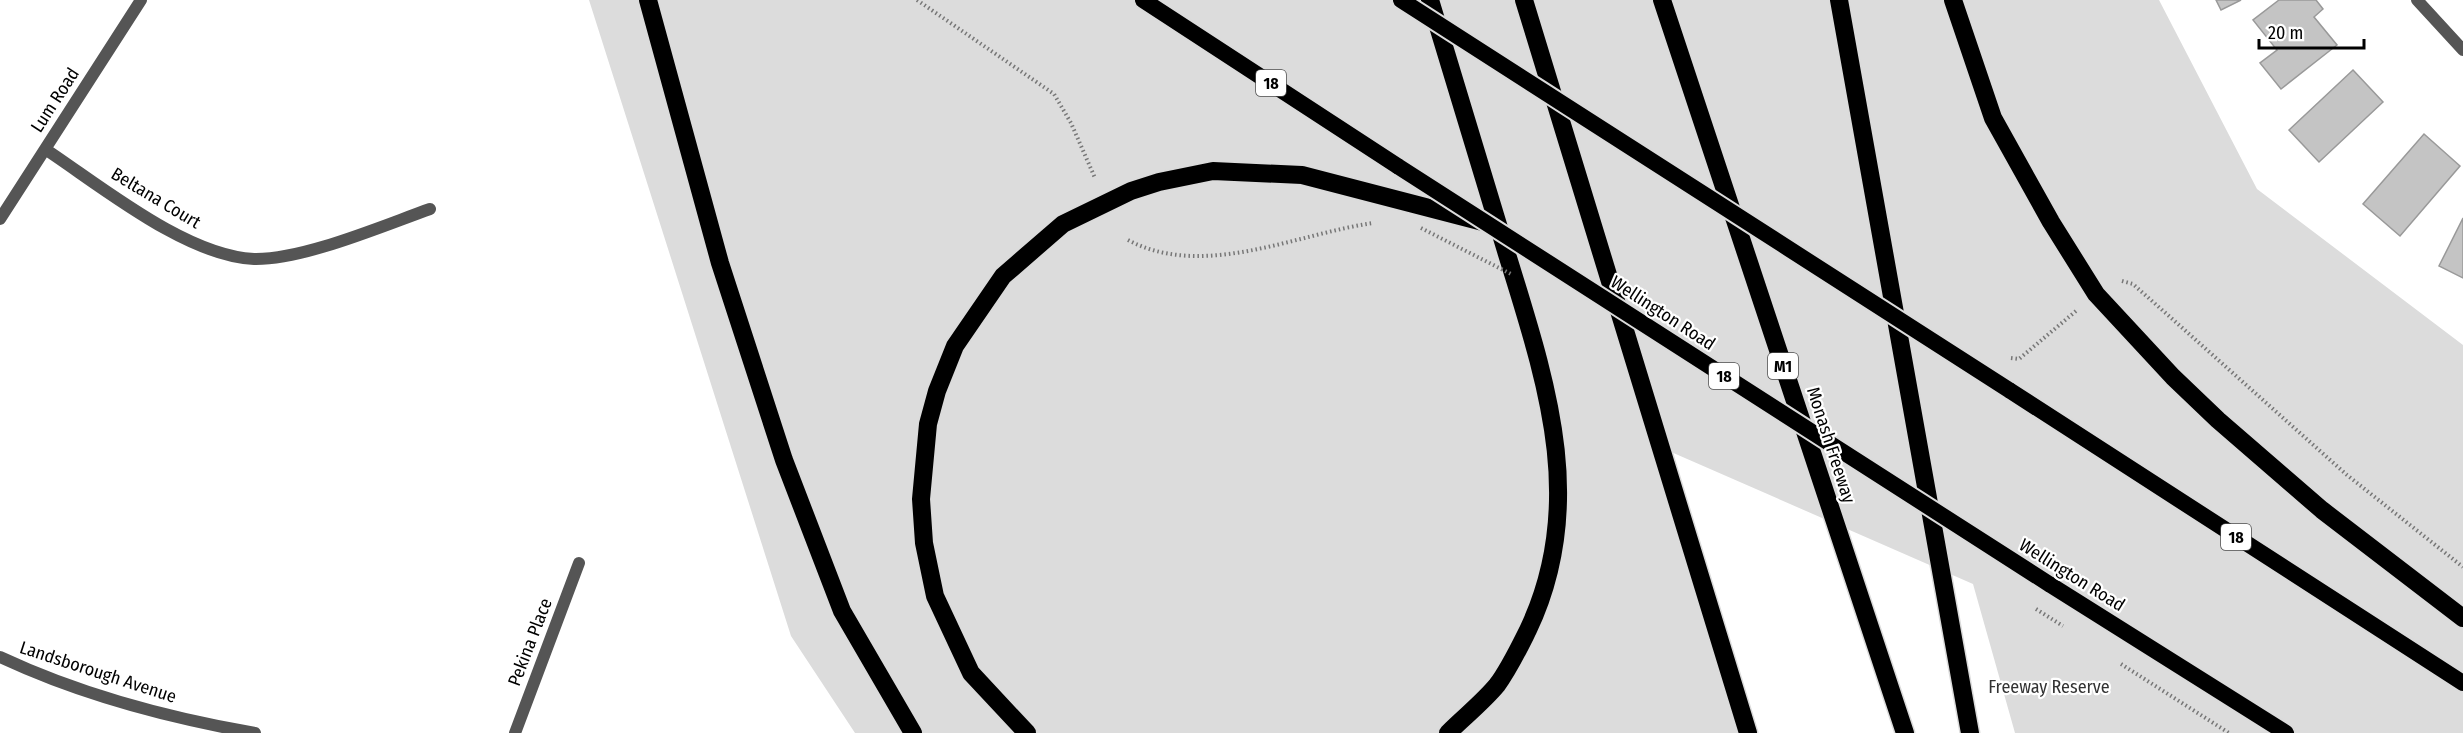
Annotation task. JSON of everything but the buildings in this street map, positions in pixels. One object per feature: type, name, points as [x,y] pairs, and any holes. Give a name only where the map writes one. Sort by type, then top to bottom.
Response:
[{"type":"highway","points":[[648,0],[720,263],[784,460],[842,611],[913,733]]},
{"type":"highway","name":"Wellington Road","points":[[1143,0],[1486,223],[2286,733]]},
{"type":"highway","name":"18","points":[[1401,0],[2463,683]]},
{"type":"highway","points":[[1430,0],[1543,376],[1557,454],[1560,492],[1554,548],[1548,577],[1537,610],[1497,685],[1448,733]]},
{"type":"highway","points":[[1524,0],[1748,733]]},
{"type":"highway","name":"Monash Freeway","points":[[1662,0],[1905,733]]},
{"type":"highway","points":[[1839,0],[1970,733]]},
{"type":"highway","points":[[1953,0],[1993,118],[2051,222],[2097,294],[2174,377],[2218,420],[2322,510],[2463,618]]},
{"type":"highway","points":[[1027,733],[971,673],[935,596],[924,543],[921,499],[928,424],[955,346],[1003,276],[1063,224],[1131,191],[1159,182],[1213,171],[1302,175],[1486,223]]},
{"type":"street","name":"Lum Road","points":[[0,219],[141,0]]},
{"type":"street","points":[[2416,0],[2463,50]]},
{"type":"street","name":"Beltana Court","points":[[45,149],[172,234],[230,256],[255,259],[293,254],[430,209]]},
{"type":"street","name":"Pekina Place","points":[[515,733],[579,563]]},
{"type":"street","name":"Landsborough Avenue","points":[[0,657],[68,685],[145,710],[255,733]]},
{"type":"path","points":[[917,0],[1054,94],[1071,123],[1095,179]]},
{"type":"path","points":[[1128,240],[1142,247],[1181,255],[1234,254],[1384,222]]},
{"type":"path","points":[[1412,225],[1421,228]]},
{"type":"path","points":[[2063,626],[2072,632]]},
{"type":"path","points":[[2111,657],[2229,733]]},
{"type":"green space","name":"Freeway Reserve","points":[[589,0],[2159,0],[2257,189],[2463,345],[2463,733],[2015,733],[1973,584],[1662,448],[1748,733],[855,733],[791,636]]}]
